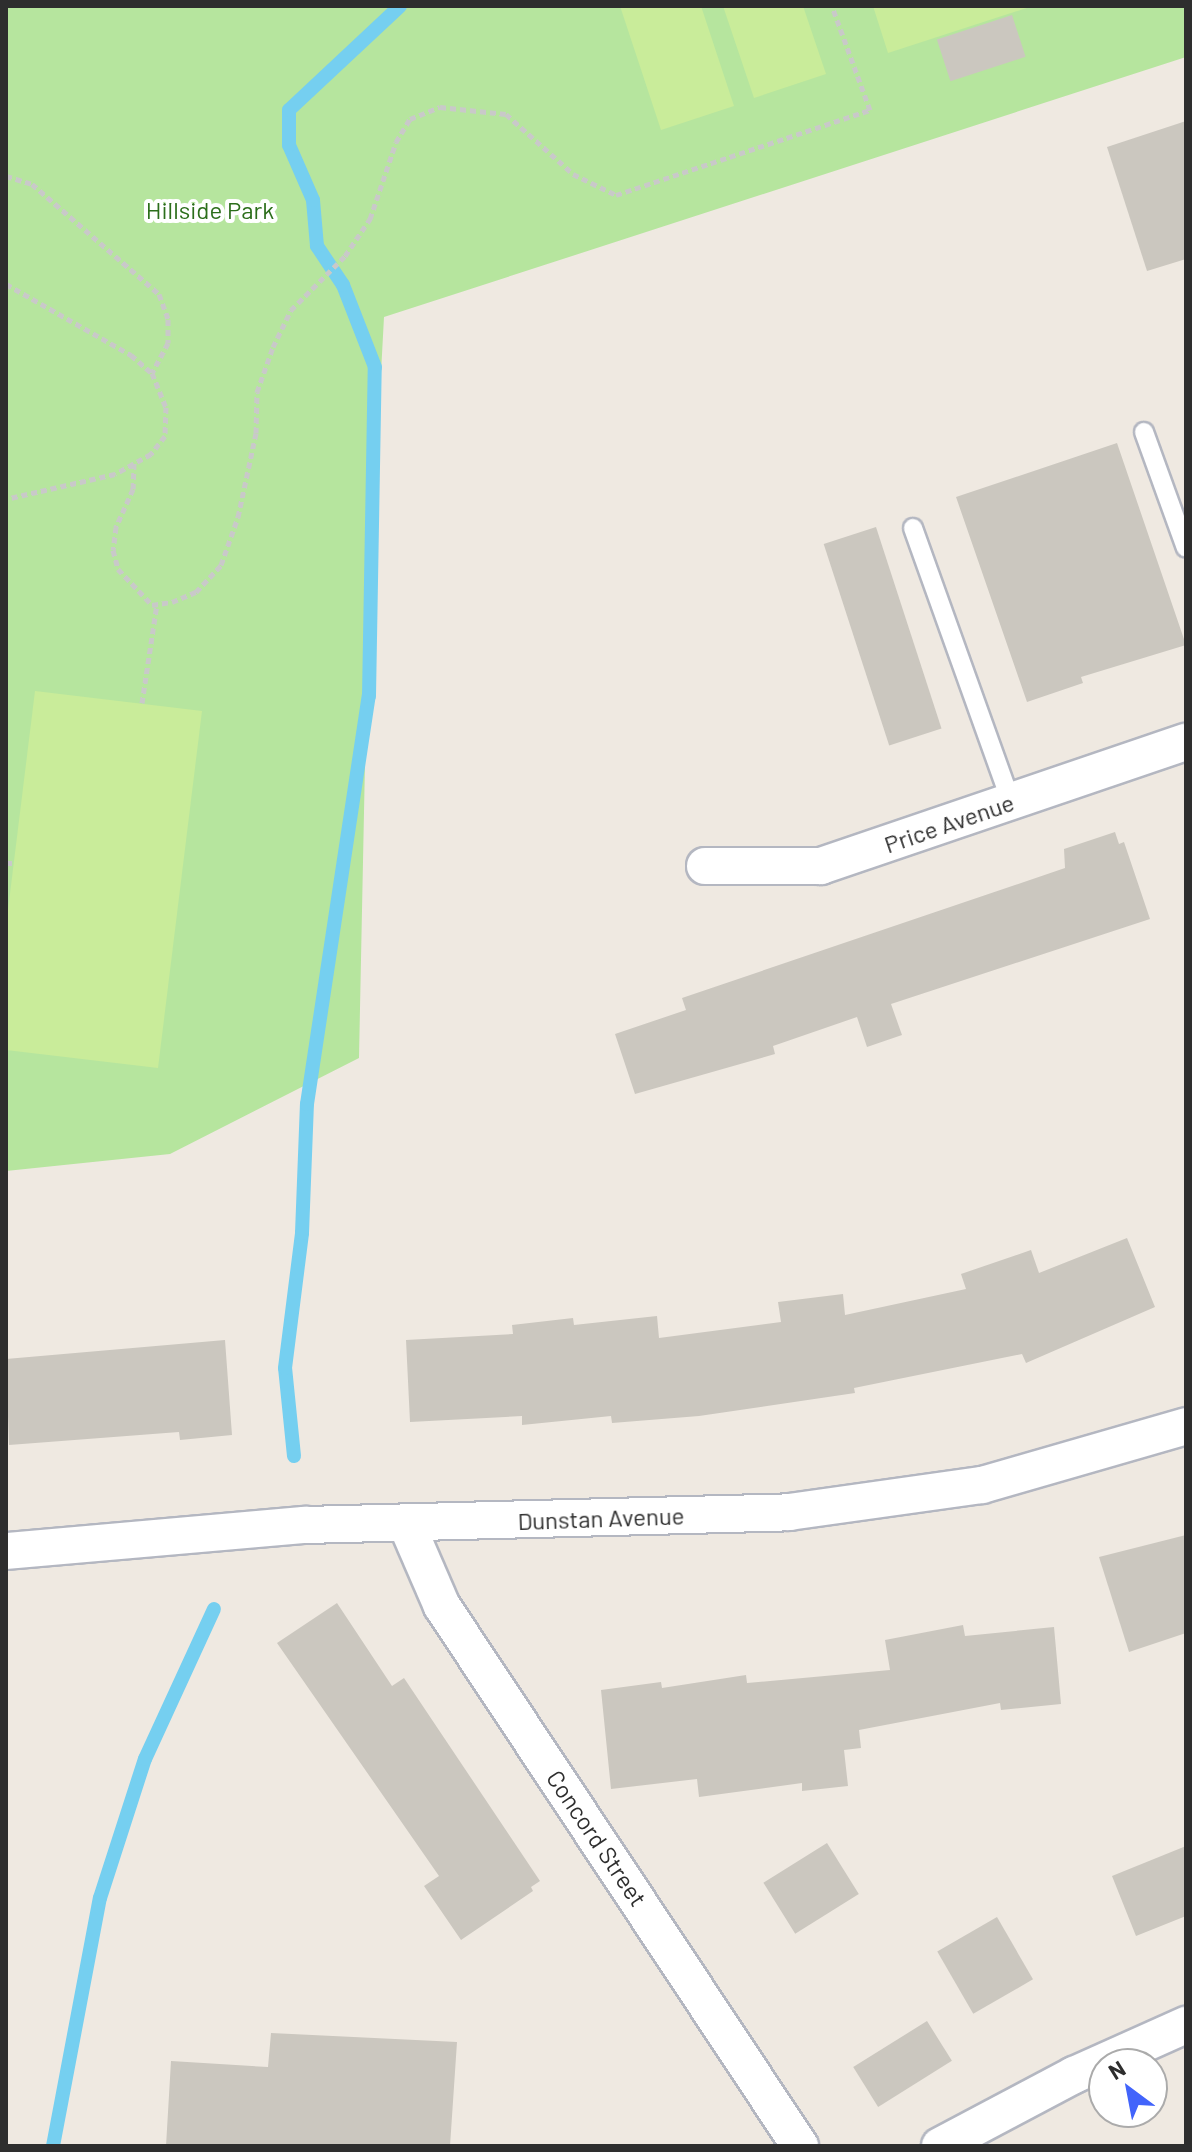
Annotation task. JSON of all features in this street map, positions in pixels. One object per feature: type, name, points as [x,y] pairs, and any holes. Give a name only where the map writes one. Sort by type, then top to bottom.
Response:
[{"type":"street","name":"Price Avenue","points":[[705,866],[821,866],[1186,742]]},
{"type":"street","name":"Dunstan Avenue","points":[[6,1551],[289,1526],[789,1512],[907,1498],[1054,1467],[1186,1426]]},
{"type":"street","name":"Concord Street","points":[[406,1523],[442,1606],[800,2146]]},
{"type":"street","points":[[940,2146],[1074,2075],[1186,2025]]},
{"type":"lane","points":[[1144,432],[1186,548]]},
{"type":"lane","points":[[913,528],[1011,802]]},
{"type":"path","points":[[157,604],[196,592],[221,565],[238,517],[256,433],[257,392],[273,347],[291,310],[345,256],[370,219],[396,142],[410,119],[440,107],[506,114],[573,174],[616,195],[870,110],[832,6]]},
{"type":"path","points":[[6,176],[32,184],[159,294],[168,319],[168,343],[152,373]]},
{"type":"path","points":[[6,284],[131,355],[152,373],[166,407],[165,436],[151,454],[115,474],[6,499]]},
{"type":"path","points":[[134,463],[133,489],[116,527],[113,550],[118,569],[157,604]]},
{"type":"path","points":[[142,703],[157,604]]},
{"type":"path","points":[[6,863],[14,863]]},
{"type":"green space","name":"Hillside Park","points":[[6,6],[1186,6],[1186,57],[384,317],[368,616],[359,1058],[170,1154],[6,1171]]},
{"type":"green space","points":[[620,6],[701,6],[734,106],[661,130]]},
{"type":"green space","points":[[723,6],[803,6],[826,74],[754,98]]},
{"type":"green space","points":[[873,6],[1033,6],[888,53]]},
{"type":"green space","points":[[35,691],[202,711],[158,1068],[6,1050],[6,926]]},
{"type":"building","points":[[1012,15],[1026,57],[950,81],[937,39]]},
{"type":"building","points":[[1186,121],[1186,259],[1147,271],[1107,147]]},
{"type":"building","points":[[1117,443],[1186,645],[1081,677],[1083,683],[1027,702],[956,497]]},
{"type":"building","points":[[876,527],[942,729],[889,746],[824,544]]},
{"type":"building","points":[[1115,832],[1119,844],[1124,842],[1150,919],[891,1004],[902,1035],[867,1047],[857,1017],[773,1046],[775,1054],[635,1094],[615,1034],[686,1010],[682,998],[1065,868],[1064,849]]},
{"type":"building","points":[[1127,1238],[1155,1307],[1026,1363],[1022,1354],[854,1388],[855,1393],[699,1416],[612,1423],[611,1416],[522,1425],[522,1416],[410,1422],[406,1340],[513,1334],[512,1325],[573,1318],[574,1325],[657,1316],[659,1338],[781,1322],[778,1302],[843,1294],[845,1315],[966,1289],[961,1274],[1031,1250],[1039,1273]]},
{"type":"building","points":[[225,1340],[232,1435],[180,1440],[179,1432],[9,1445],[6,1359]]},
{"type":"building","points":[[1186,1535],[1186,1633],[1129,1652],[1099,1557]]},
{"type":"building","points":[[337,1603],[392,1686],[404,1678],[540,1881],[531,1887],[533,1891],[461,1940],[424,1886],[439,1876],[277,1643]]},
{"type":"building","points":[[963,1625],[965,1636],[1054,1627],[1061,1704],[1001,1710],[1000,1703],[859,1730],[861,1748],[844,1750],[848,1786],[802,1791],[802,1783],[699,1797],[697,1779],[611,1789],[601,1690],[661,1682],[662,1688],[746,1675],[747,1683],[890,1670],[885,1640]]},
{"type":"building","points":[[827,1843],[859,1894],[795,1934],[763,1883]]},
{"type":"building","points":[[1186,1846],[1186,1916],[1136,1936],[1112,1876]]},
{"type":"building","points":[[997,1917],[1033,1979],[973,2014],[937,1952]]},
{"type":"building","points":[[927,2021],[952,2061],[878,2107],[853,2067]]},
{"type":"building","points":[[271,2033],[457,2042],[450,2146],[166,2146],[171,2061],[268,2067]]},
{"type":"waterway","points":[[294,1456],[285,1368],[302,1233],[307,1104],[369,696],[375,367],[343,285],[317,246],[313,200],[289,145],[289,110],[400,6]]},
{"type":"waterway","points":[[53,2146],[100,1898],[145,1759],[214,1609]]}]
